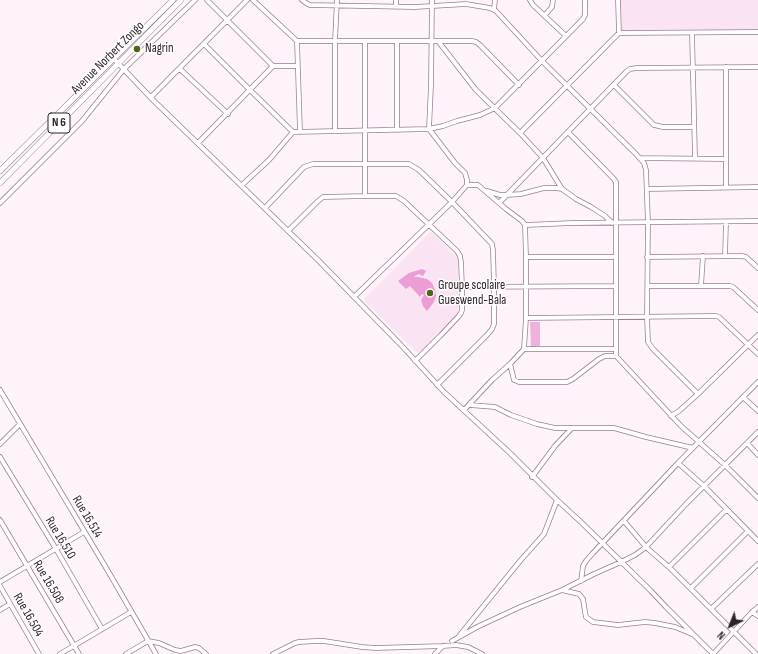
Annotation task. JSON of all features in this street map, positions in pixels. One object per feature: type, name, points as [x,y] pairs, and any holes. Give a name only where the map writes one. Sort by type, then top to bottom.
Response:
[{"type":"main road","name":"Avenue Norbert Zongo","points":[[0,171],[172,0]]},
{"type":"main road","name":"Avenue Norbert Zongo","points":[[0,182],[180,0]]},
{"type":"street","points":[[0,203],[82,120],[124,69],[195,0]]},
{"type":"street","points":[[207,0],[273,66],[297,66]]},
{"type":"street","points":[[151,97],[247,0]]},
{"type":"street","points":[[253,0],[297,41],[476,42],[519,85]]},
{"type":"street","points":[[302,0],[310,5],[396,7],[432,6],[466,2],[494,10],[644,163],[647,189],[648,223],[647,317],[649,344],[698,394]]},
{"type":"street","points":[[335,131],[335,41],[337,0]]},
{"type":"street","points":[[364,0],[364,6]]},
{"type":"street","points":[[396,0],[396,7]]},
{"type":"street","points":[[354,297],[429,225],[467,185],[465,173],[451,159],[429,129],[432,0]]},
{"type":"street","points":[[494,10],[495,0]]},
{"type":"street","points":[[530,0],[533,5],[566,36]]},
{"type":"street","points":[[545,15],[552,6],[552,0]]},
{"type":"street","points":[[204,44],[293,132],[429,129],[480,115],[496,108],[584,18],[585,0]]},
{"type":"street","points":[[618,0],[619,33]]},
{"type":"street","points":[[520,133],[619,33],[758,32]]},
{"type":"street","points":[[692,33],[695,158]]},
{"type":"street","points":[[297,41],[300,132]]},
{"type":"street","points":[[438,41],[476,90],[496,108],[543,158],[562,189]]},
{"type":"street","points":[[365,42],[366,196]]},
{"type":"street","points":[[397,42],[397,130]]},
{"type":"street","points":[[133,48],[139,54]]},
{"type":"street","points":[[114,59],[318,260],[437,384],[602,543],[713,654],[758,607]]},
{"type":"street","points":[[198,143],[228,114],[273,66]]},
{"type":"street","points":[[726,67],[726,187]]},
{"type":"street","points":[[499,203],[614,85],[632,69],[758,67]]},
{"type":"street","points":[[180,69],[228,114]]},
{"type":"street","points":[[614,85],[654,125],[663,127],[694,127]]},
{"type":"street","points":[[242,186],[269,160],[293,132]]},
{"type":"street","points":[[568,132],[615,180],[614,223],[616,257],[616,356],[671,416],[725,465],[758,498]]},
{"type":"street","points":[[640,158],[726,159]]},
{"type":"street","points":[[265,208],[304,167],[309,164],[412,165],[452,202],[492,244],[494,324],[487,335],[437,384]]},
{"type":"street","points":[[464,410],[524,349],[526,318],[525,225],[478,185],[467,185]]},
{"type":"street","points":[[485,190],[500,195],[507,195],[521,194],[554,187],[562,189],[614,223]]},
{"type":"street","points":[[647,189],[758,187]]},
{"type":"street","points":[[288,231],[322,198],[366,196],[398,197],[459,254],[461,259],[462,287],[462,310],[460,315],[415,361]]},
{"type":"street","points":[[525,225],[758,221]]},
{"type":"street","points":[[725,256],[726,222]]},
{"type":"street","points":[[701,286],[703,256]]},
{"type":"street","points":[[647,257],[745,256],[758,268]]},
{"type":"street","points":[[526,257],[616,257]]},
{"type":"street","points":[[462,287],[615,286]]},
{"type":"street","points":[[648,286],[729,286],[733,287],[758,310]]},
{"type":"street","points":[[526,318],[717,316],[758,354]]},
{"type":"street","points":[[671,416],[698,394],[758,335]]},
{"type":"street","points":[[524,349],[616,349]]},
{"type":"street","points":[[510,364],[514,380],[518,382],[567,382],[605,356],[616,356]]},
{"type":"street","points":[[581,581],[584,563],[678,463],[758,382]]},
{"type":"street","name":"Rue 16.514","points":[[1,394],[156,654]]},
{"type":"street","points":[[744,397],[758,411]]},
{"type":"street","points":[[470,405],[495,407],[512,415],[555,428],[615,428],[693,448]]},
{"type":"street","points":[[0,444],[20,424]]},
{"type":"street","points":[[532,477],[555,446],[572,428]]},
{"type":"street","points":[[435,654],[443,646],[477,628],[520,607],[562,590],[635,554],[646,546],[758,432]]},
{"type":"street","points":[[747,443],[758,454]]},
{"type":"street","name":"Rue 16.510","points":[[0,456],[56,549],[102,630]]},
{"type":"street","points":[[678,463],[704,486],[758,541]]},
{"type":"street","points":[[452,641],[464,630],[544,534],[557,500]]},
{"type":"street","points":[[669,567],[726,510]]},
{"type":"street","name":"Rue 16.508","points":[[0,520],[79,654]]},
{"type":"street","points":[[624,521],[646,546],[691,588],[756,654]]},
{"type":"street","points":[[691,588],[748,531]]},
{"type":"street","points":[[0,582],[84,532]]},
{"type":"street","points":[[711,609],[758,564]]},
{"type":"street","name":"Rue 16.504","points":[[0,586],[39,654]]},
{"type":"street","points":[[562,590],[579,594],[583,599],[586,617],[593,622],[618,626],[645,622],[654,623],[674,627],[694,635]]},
{"type":"street","points":[[0,610],[10,604]]},
{"type":"street","points":[[60,654],[131,612]]},
{"type":"street","points":[[752,612],[758,616]]},
{"type":"street","points":[[126,654],[148,641],[159,643],[181,651],[195,646],[206,654]]},
{"type":"street","points":[[273,654],[299,642],[324,641],[376,648],[456,645],[474,649],[482,654]]},
{"type":"shaded area","points":[[620,0],[758,0],[758,32],[621,32]]},
{"type":"shaded area","points":[[431,232],[458,258],[458,313],[419,353],[416,352],[364,301],[364,299]]},
{"type":"shaded area","points":[[422,269],[426,271],[423,276],[419,274],[414,277],[427,279],[432,283],[436,296],[434,302],[427,311],[421,300],[424,295],[422,294],[420,297],[410,286],[406,289],[398,281],[409,273]]},
{"type":"shaded area","points":[[530,322],[540,322],[540,346],[531,347]]},
{"type":"place","name":"Nagrin","points":[[137,49]]},
{"type":"place","name":"Groupe scolaire Gueswend-Bala","points":[[430,293]]}]
